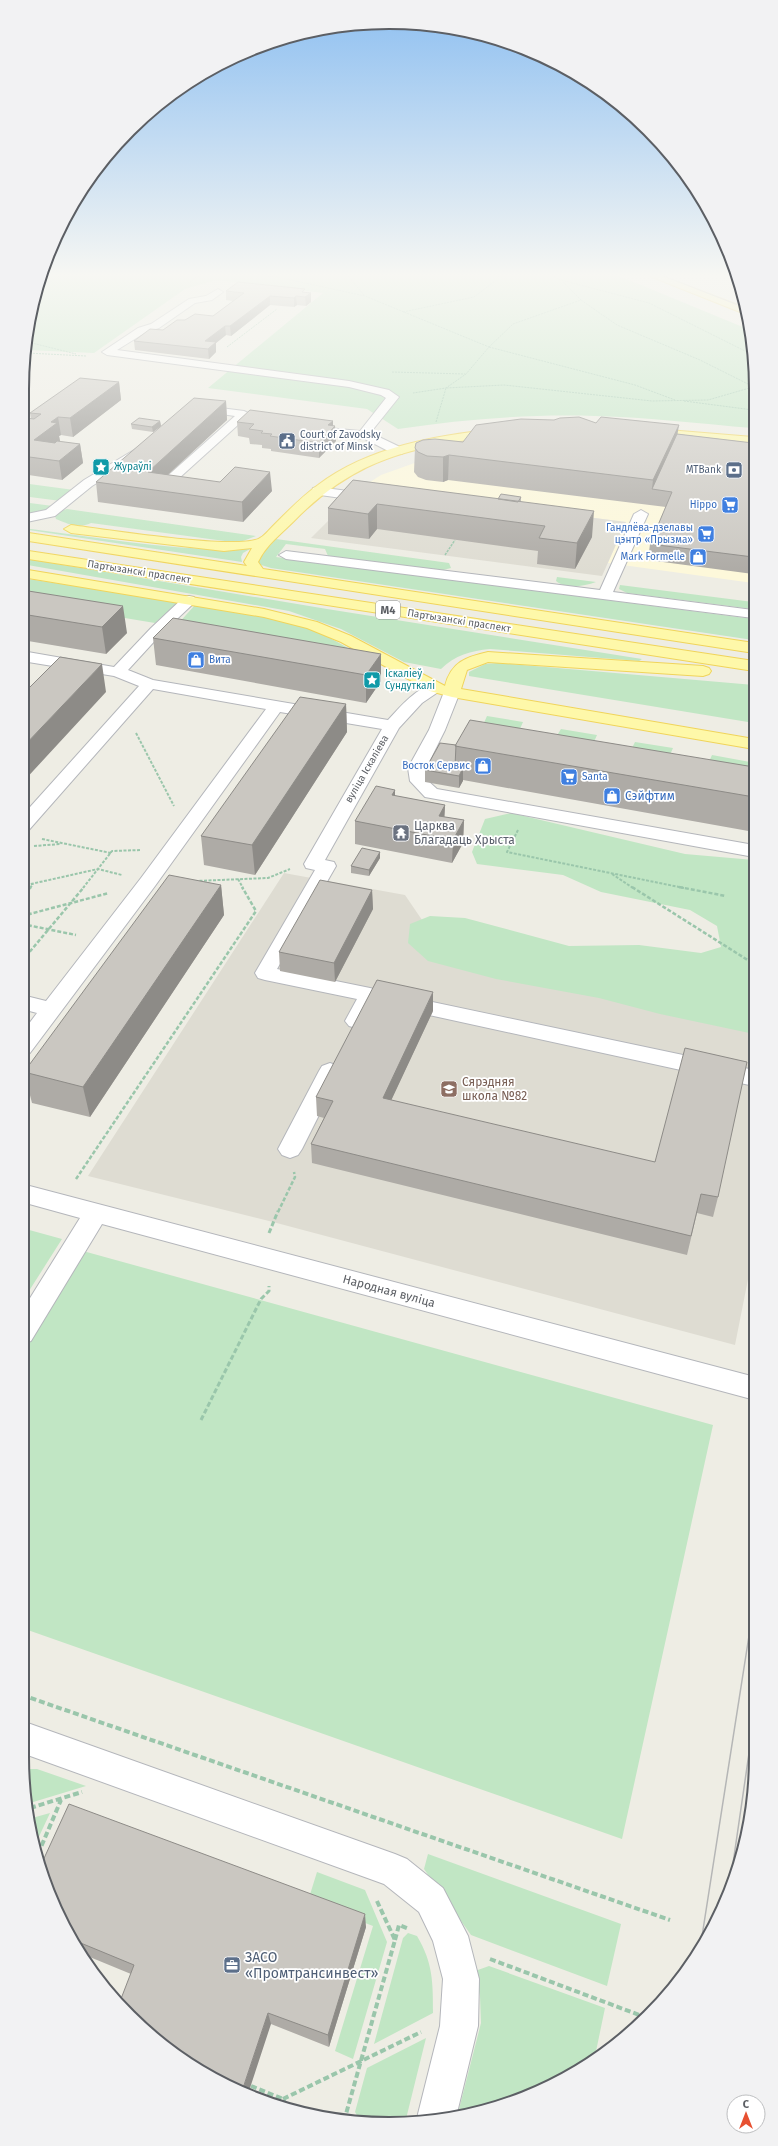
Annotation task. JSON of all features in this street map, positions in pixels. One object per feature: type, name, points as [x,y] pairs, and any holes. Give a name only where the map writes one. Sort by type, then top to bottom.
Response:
[{"type":"main road","points":[[258,572],[251,562],[264,542],[318,491],[334,479],[351,470],[398,451],[446,440],[508,432]]},
{"type":"main road","points":[[655,437],[749,441]]},
{"type":"main road","points":[[29,524],[224,547],[264,542]]},
{"type":"main road","name":"Партызанскі праспект","points":[[29,537],[749,647]]},
{"type":"main road","name":"Партызанскі праспект","points":[[29,555],[749,665]]},
{"type":"main road","points":[[29,574],[264,613],[312,625],[346,639],[444,690],[749,743]]},
{"type":"main road","points":[[444,690],[458,669],[466,662],[488,657],[749,675]]},
{"type":"street","points":[[267,373],[349,384],[385,392],[392,397],[367,430],[343,434],[296,428]]},
{"type":"street","points":[[189,413],[196,408],[244,414],[167,483],[197,487]]},
{"type":"street","points":[[345,422],[367,430],[398,451]]},
{"type":"street","points":[[493,433],[504,444]]},
{"type":"street","points":[[655,437],[694,445]]},
{"type":"street","points":[[29,518],[50,513],[88,483],[153,443]]},
{"type":"street","points":[[318,491],[386,500]]},
{"type":"street","points":[[50,513],[49,520],[57,527]]},
{"type":"street","points":[[605,596],[641,514]]},
{"type":"street","points":[[286,555],[749,614]]},
{"type":"street","points":[[118,672],[156,631],[189,600]]},
{"type":"street","points":[[29,657],[118,672],[149,684],[392,726]]},
{"type":"street","points":[[29,819],[126,713],[149,684]]},
{"type":"street","points":[[444,690],[437,730],[417,768],[419,781],[431,793],[749,850]]},
{"type":"street","name":"вуліца Іскаліева","points":[[370,995],[265,974],[327,866],[313,864],[392,726],[416,700],[444,690]]},
{"type":"street","points":[[29,1039],[148,882],[276,706]]},
{"type":"street","points":[[290,1149],[370,995],[749,1077]]},
{"type":"street","points":[[29,1004],[51,1009]]},
{"type":"street","name":"Народная вуліца","points":[[29,1195],[749,1387]]},
{"type":"street","points":[[29,1322],[96,1213]]},
{"type":"street","points":[[29,1740],[395,1871],[431,1900],[450,1936],[461,1979],[459,2026],[437,2114]]},
{"type":"path","points":[[435,424],[446,388],[467,373]]},
{"type":"path","points":[[589,373],[635,385],[677,400],[749,409]]},
{"type":"path","points":[[726,373],[749,385]]},
{"type":"path","points":[[392,397],[446,388],[504,384],[652,401],[708,400],[749,388]]},
{"type":"path","points":[[450,548],[455,540]]},
{"type":"path","points":[[126,713],[186,830]]},
{"type":"path","points":[[519,826],[507,852],[726,896]]},
{"type":"path","points":[[37,838],[111,853]]},
{"type":"path","points":[[29,847],[66,844]]},
{"type":"path","points":[[29,952],[46,929],[72,903],[112,851],[172,849]]},
{"type":"path","points":[[29,884],[98,869],[148,882]]},
{"type":"path","points":[[609,872],[749,961]]},
{"type":"path","points":[[76,1179],[256,911],[238,879]]},
{"type":"path","points":[[29,888],[33,883]]},
{"type":"path","points":[[29,925],[104,940]]},
{"type":"path","points":[[201,1420],[261,1299],[269,1291],[269,1230],[295,1177]]},
{"type":"path","points":[[29,1697],[670,1920]]},
{"type":"path","points":[[33,1807],[88,1790]]},
{"type":"path","points":[[41,1848],[62,1799]]},
{"type":"path","points":[[375,1897],[395,1940]]},
{"type":"path","points":[[346,2114],[399,1925],[640,2015]]},
{"type":"path","points":[[251,2086],[283,2099],[460,2013]]},
{"type":"shaded area","name":"Гандлёва-дзелавы цэнтр «Прызма»","points":[[749,452],[749,582],[608,563],[626,522],[361,488],[381,475],[437,455]]},
{"type":"shaded area","points":[[361,488],[626,522],[602,576],[311,538]]},
{"type":"shaded area","name":"Сярэдняя школа №82","points":[[284,873],[405,895],[435,939],[749,1001],[749,1274],[735,1345],[273,1222],[88,1176]]},
{"type":"green space","points":[[226,373],[748,373],[749,428],[635,418],[546,416],[447,422],[398,429],[367,409],[208,388]]},
{"type":"green space","points":[[29,484],[74,490],[61,501],[29,497]]},
{"type":"green space","points":[[29,503],[53,506],[47,510],[29,514]]},
{"type":"green space","points":[[67,509],[256,536],[243,541],[232,542],[91,523],[78,526],[56,519],[55,516],[60,511]]},
{"type":"green space","points":[[29,529],[164,546],[250,549],[243,553],[241,557],[242,562]]},
{"type":"green space","points":[[276,539],[449,563],[451,568],[443,570],[328,556],[325,549],[286,544],[276,557],[749,618],[749,639],[271,568],[258,564],[256,557]]},
{"type":"green space","points":[[29,559],[327,609],[642,659],[639,661],[490,649],[464,654],[452,660],[441,669],[404,662],[341,629],[289,611],[29,565]]},
{"type":"green space","points":[[557,577],[596,582],[581,586],[565,586],[556,581]]},
{"type":"green space","points":[[29,579],[178,602],[155,623],[29,602]]},
{"type":"green space","points":[[620,585],[749,601],[749,608],[627,593],[619,589]]},
{"type":"green space","points":[[195,605],[267,618],[310,629],[334,640],[372,662],[176,626]]},
{"type":"green space","points":[[498,663],[749,685],[749,722],[469,676],[469,672],[485,664]]},
{"type":"green space","points":[[487,716],[523,722],[519,731],[483,725]]},
{"type":"green space","points":[[561,729],[597,735],[593,744],[556,737]]},
{"type":"green space","points":[[635,742],[673,748],[669,757],[631,750]]},
{"type":"green space","points":[[712,755],[749,762],[747,771],[708,764]]},
{"type":"green space","points":[[511,813],[685,854],[749,860],[749,1033],[660,1014],[599,998],[496,979],[428,961],[408,943],[410,924],[430,916],[465,918],[569,946],[639,945],[701,953],[721,947],[717,926],[690,910],[601,892],[563,875],[477,864],[472,852],[485,819]]},
{"type":"green space","points":[[29,1230],[62,1239],[29,1291]]},
{"type":"green space","points":[[83,1251],[713,1425],[622,1839],[29,1630],[29,1342]]},
{"type":"green space","points":[[30,1769],[37,1769],[86,1786],[32,1802]]},
{"type":"green space","points":[[50,1813],[38,1838],[36,1827],[34,1817]]},
{"type":"green space","points":[[428,1854],[621,1924],[607,1986],[471,1935],[424,1869]]},
{"type":"green space","points":[[317,1872],[365,1890],[387,1942],[353,2059],[335,2051],[373,1926],[308,1901]]},
{"type":"green space","points":[[408,1933],[417,1936],[429,1964],[433,1992],[433,2013],[374,2044],[403,1938]]},
{"type":"green space","points":[[489,1966],[605,2008],[596,2051],[569,2069],[527,2090],[482,2105],[459,2110],[481,2023],[480,1996],[475,1971]]},
{"type":"green space","points":[[426,2038],[407,2116],[357,2115],[355,2112],[367,2068]]},
{"type":"building","points":[[80,378],[119,382],[70,418],[58,417],[51,422],[57,423],[34,440],[80,444],[59,461],[29,457],[29,418],[34,419],[41,414],[30,413]]},
{"type":"building","points":[[194,398],[226,401],[148,472],[220,482],[235,467],[270,472],[242,502],[96,482]]},
{"type":"building","points":[[250,410],[333,421],[328,425],[335,426],[319,443],[270,436],[272,434],[261,433],[263,431],[249,429],[254,424],[237,422]]},
{"type":"building","points":[[579,417],[596,423],[601,417],[679,425],[653,480],[449,455],[443,457],[427,456],[418,452],[415,448],[416,443],[423,440],[435,439],[463,442],[476,425],[521,419],[554,420],[560,418]]},
{"type":"building","points":[[139,418],[160,421],[152,427],[131,424]]},
{"type":"building","name":"Гандлёва-дзелавы цэнтр «Прызма»","points":[[677,434],[749,443],[749,556],[650,544],[672,492],[652,489]]},
{"type":"building","points":[[353,480],[594,511],[577,543],[539,538],[545,526],[377,504],[368,514],[328,508]]},
{"type":"building","points":[[501,494],[521,497],[518,502],[498,499]]},
{"type":"building","points":[[29,591],[123,606],[102,627],[29,615]]},
{"type":"building","points":[[173,618],[381,654],[366,675],[153,638]]},
{"type":"building","points":[[60,657],[102,664],[29,741],[29,688]]},
{"type":"building","points":[[300,697],[346,704],[252,845],[201,836]]},
{"type":"building","points":[[470,720],[749,766],[749,796],[455,746]]},
{"type":"building","points":[[440,743],[456,745],[455,766],[463,768],[459,776],[425,770]]},
{"type":"building","points":[[376,786],[395,790],[392,795],[445,805],[439,816],[464,820],[453,840],[355,821]]},
{"type":"building","points":[[362,848],[380,852],[369,870],[351,866]]},
{"type":"building","points":[[169,875],[221,885],[83,1087],[29,1073],[29,1065]]},
{"type":"building","points":[[320,880],[372,890],[334,963],[279,952]]},
{"type":"building","points":[[377,980],[433,992],[383,1098],[655,1162],[685,1048],[747,1062],[718,1197],[701,1194],[691,1236],[311,1144],[333,1101],[316,1097]]},
{"type":"building","name":"ЗАСО «Промтрансинвест»","points":[[69,1804],[365,1914],[328,2035],[268,2013],[244,2086],[209,2069],[170,2043],[134,2012],[121,1998],[134,1965],[81,1943],[56,1895],[44,1859]]},
{"type":"tram line","points":[[702,1935],[749,1636]]},
{"type":"tram line","points":[[733,1863],[749,1753]]},
{"type":"place","name":"Court of Zavodsky district of Minsk","points":[[287,441]]},
{"type":"place","name":"Жураўлі","points":[[101,467]]},
{"type":"place","name":"MTBank","points":[[734,470]]},
{"type":"place","name":"Hippo","points":[[730,505]]},
{"type":"place","name":"Гандлёва-дзелавы цэнтр «Прызма»","points":[[706,534]]},
{"type":"place","name":"Mark Formelle","points":[[698,557]]},
{"type":"place","name":"Вита","points":[[196,660]]},
{"type":"place","name":"Іскаліеў Сундуткалі","points":[[372,680]]},
{"type":"place","name":"Восток Сервис","points":[[483,766]]},
{"type":"place","name":"Santa","points":[[569,777]]},
{"type":"place","name":"Сэйфтим","points":[[612,796]]},
{"type":"place","name":"Царква Благадаць Хрыста","points":[[401,833]]},
{"type":"place","name":"Сярэдняя школа №82","points":[[449,1089]]},
{"type":"place","name":"ЗАСО «Промтрансинвест»","points":[[232,1965]]}]
